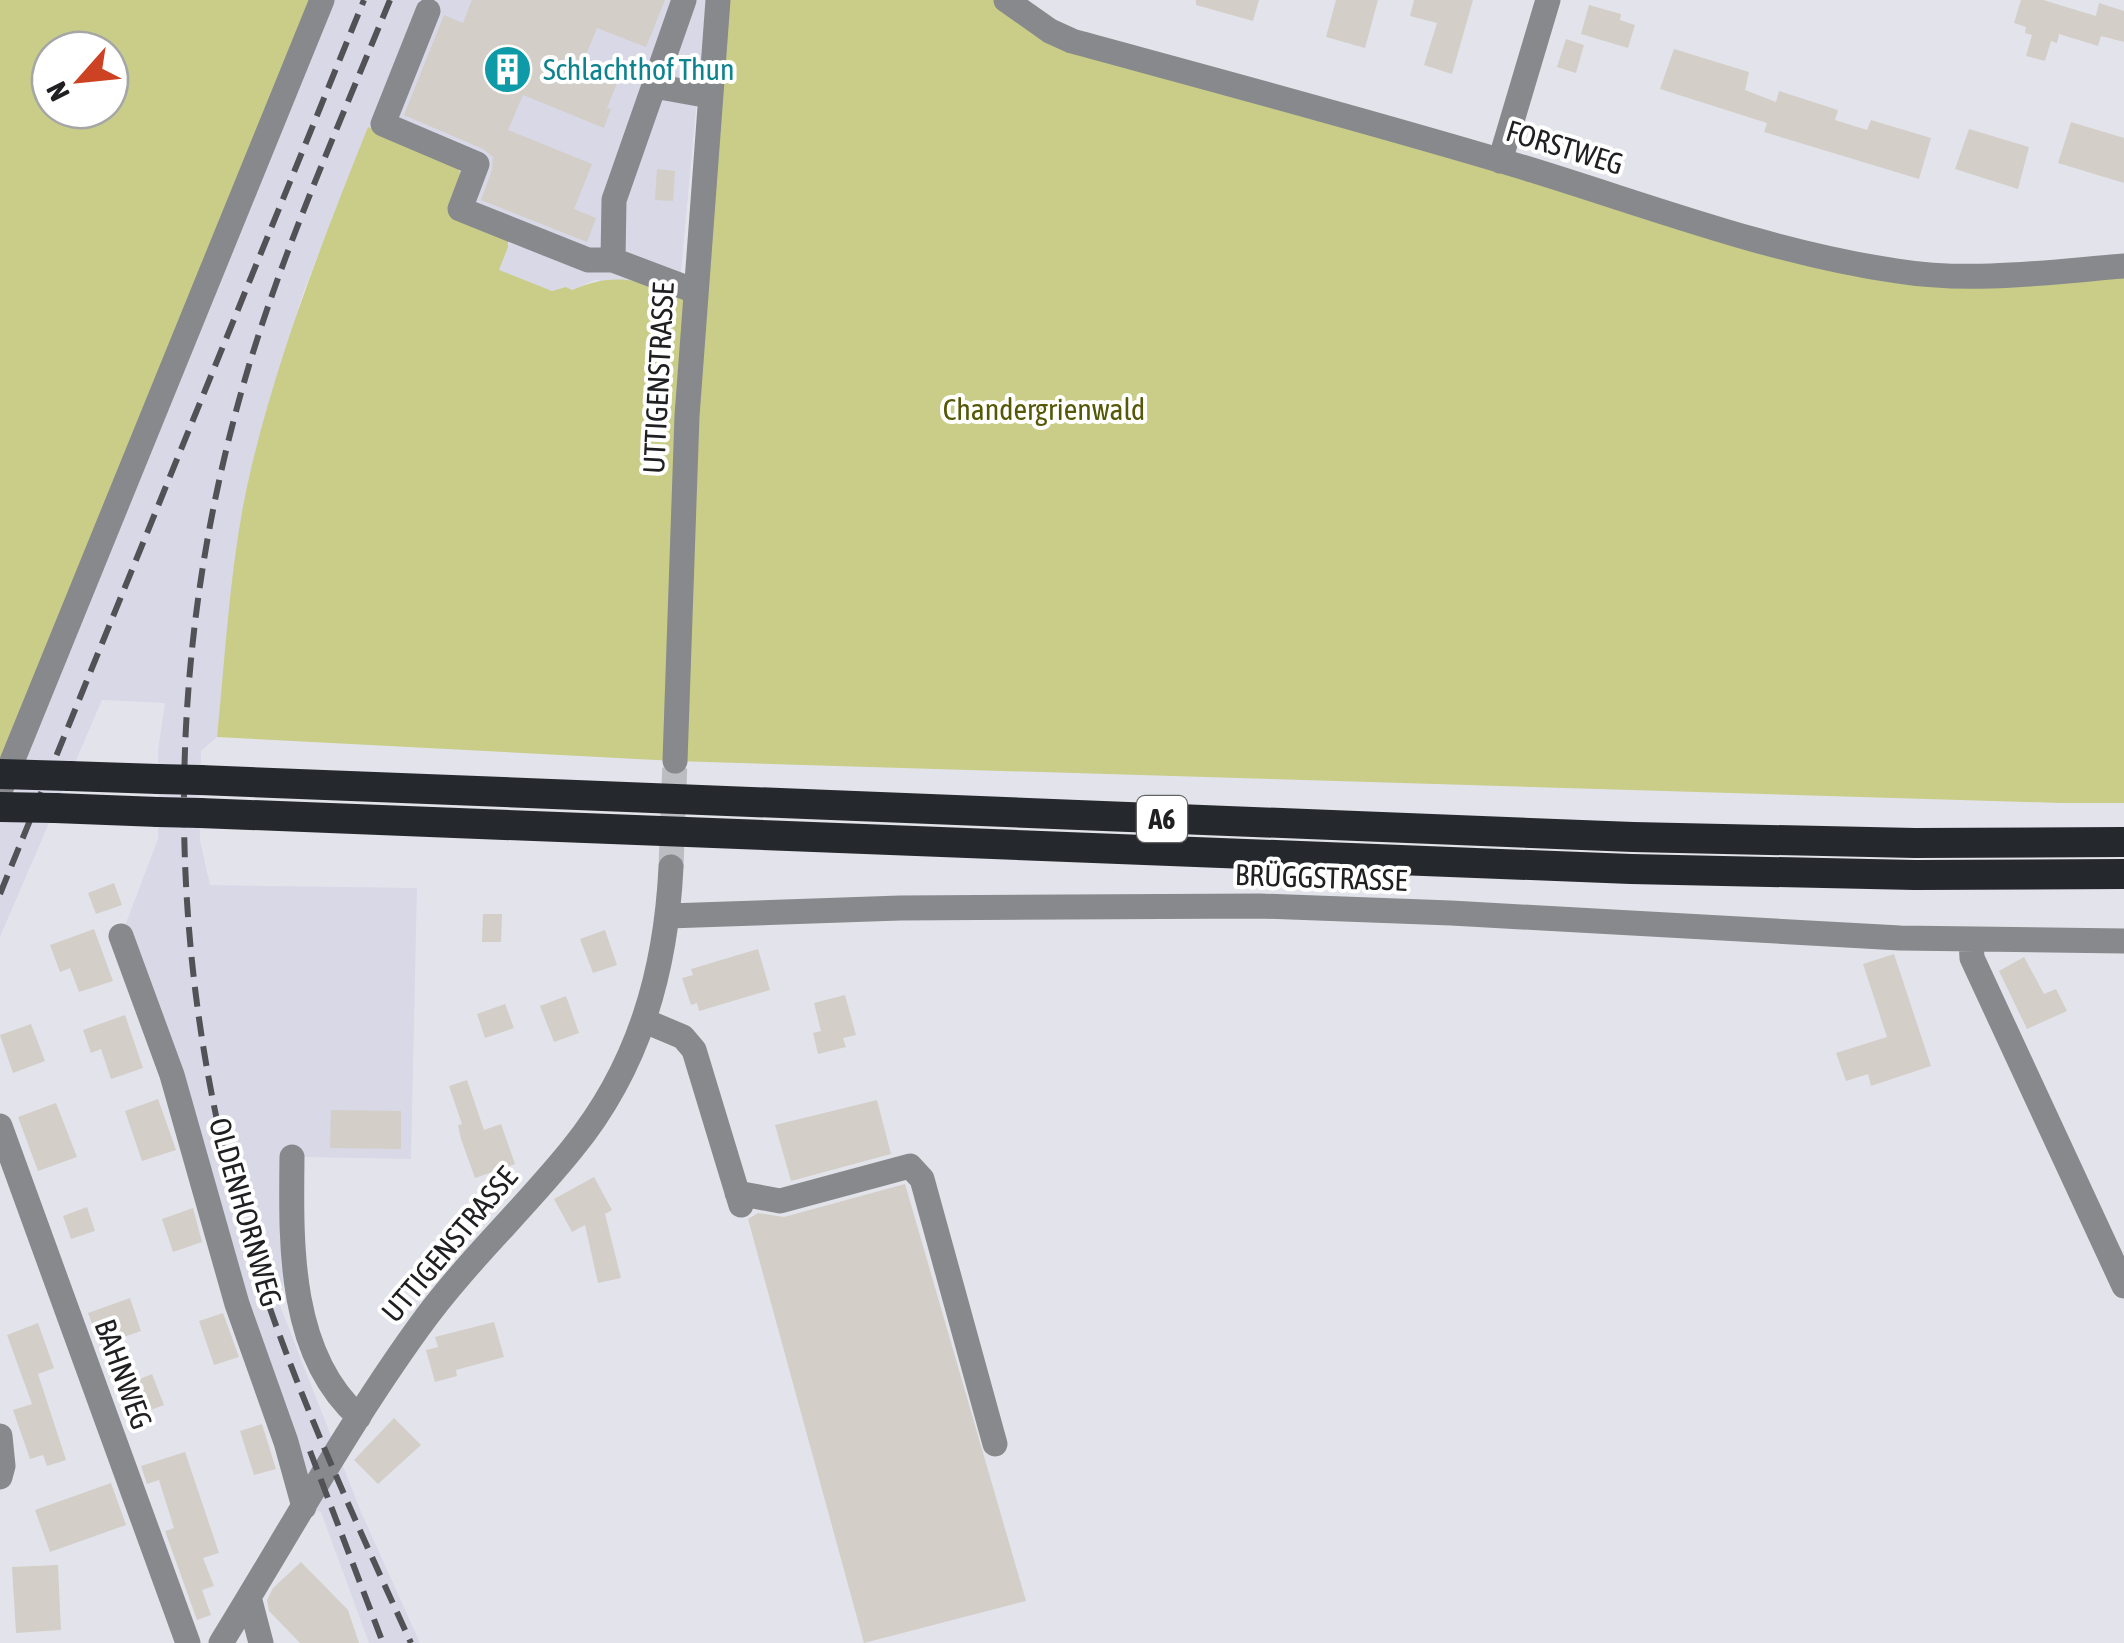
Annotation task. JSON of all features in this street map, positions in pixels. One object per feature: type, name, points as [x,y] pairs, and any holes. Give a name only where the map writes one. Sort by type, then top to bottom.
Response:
[{"type":"highway","name":"A6","points":[[0,774],[1652,837],[1934,843],[2124,842]]},
{"type":"highway","name":"A6","points":[[0,806],[1631,869],[1896,875],[2124,874]]},
{"type":"street","points":[[0,791],[322,0]]},
{"type":"street","points":[[613,260],[614,200],[684,0]]},
{"type":"street","name":"UTTIGENSTRASSE","points":[[675,760],[686,416],[718,0]]},
{"type":"street","name":"FORSTWEG","points":[[1006,0],[1050,31],[1072,40],[1756,238],[1898,272],[1977,277],[2124,266]]},
{"type":"street","points":[[1500,161],[1548,0]]},
{"type":"street","points":[[428,11],[382,124],[476,164],[460,208],[588,260],[613,260],[695,290]]},
{"type":"street","points":[[654,86],[710,96]]},
{"type":"street","name":"UTTIGENSTRASSE","points":[[221,1643],[359,1417],[431,1310],[592,1123],[621,1076],[645,1021],[662,962],[672,868]]},
{"type":"street","name":"BRÜGGSTRASSE","points":[[668,916],[990,907],[1320,908],[1971,940],[2124,942]]},
{"type":"street","name":"OLDENHORNWEG","points":[[121,936],[172,1075],[227,1272],[286,1442],[304,1507]]},
{"type":"street","points":[[1971,940],[1972,958],[2124,1286]]},
{"type":"street","points":[[645,1021],[683,1038],[694,1050],[739,1199],[780,1201],[910,1166],[922,1179],[995,1444]]},
{"type":"street","name":"BAHNWEG","points":[[0,1126],[188,1643]]},
{"type":"street","points":[[292,1156],[298,1294],[310,1338],[329,1379],[359,1417]]},
{"type":"street","points":[[0,1436],[0,1476]]},
{"type":"street","points":[[249,1598],[261,1643]]},
{"type":"shaded area","points":[[333,0],[706,0],[679,294],[595,280],[572,290],[566,287],[552,291],[498,270],[509,243],[501,232],[447,211],[461,175],[456,163],[368,128],[303,293],[250,473],[237,548],[217,737],[201,751],[200,840],[210,885],[417,888],[411,1159],[303,1157],[280,1306],[361,1512],[420,1643],[369,1643],[321,1512],[304,1507],[121,936],[158,839],[158,750],[165,703],[102,700],[0,937],[0,807]]},
{"type":"green space","points":[[0,0],[322,0],[0,791]]},
{"type":"green space","name":"Chandergrienwald","points":[[718,0],[1006,0],[1050,31],[1898,272],[2124,266],[2124,803],[675,761],[217,737],[233,571],[250,473],[288,341],[368,127],[456,163],[461,175],[447,211],[508,238],[499,270],[552,291],[620,279],[694,300]]},
{"type":"building","points":[[472,0],[665,0],[646,47],[597,28],[583,62],[620,76],[607,108],[611,109],[604,128],[523,95],[508,130],[592,164],[574,209],[596,218],[587,242],[481,200],[493,157],[404,115],[444,15],[463,23]]},
{"type":"building","points":[[1196,0],[1259,0],[1253,21],[1196,5]]},
{"type":"building","points":[[1336,0],[1378,0],[1365,48],[1326,37]]},
{"type":"building","points":[[1414,0],[1473,0],[1452,74],[1424,65],[1437,23],[1410,16]]},
{"type":"building","points":[[2021,0],[2043,0],[2096,16],[2099,3],[2124,11],[2124,42],[2101,36],[2098,46],[2059,34],[2057,43],[2051,41],[2045,61],[2026,56],[2032,35],[2025,33],[2026,27],[2014,23]]},
{"type":"building","points":[[1589,5],[1621,14],[1620,20],[1635,25],[1628,48],[1581,34]]},
{"type":"building","points":[[1566,39],[1584,45],[1576,73],[1557,67]]},
{"type":"building","points":[[1674,49],[1749,72],[1745,90],[1776,102],[1779,91],[1838,110],[1835,120],[1867,130],[1871,120],[1931,138],[1919,179],[1764,132],[1767,123],[1660,89]]},
{"type":"building","points":[[2071,122],[2124,138],[2124,183],[2058,163]]},
{"type":"building","points":[[1969,129],[2029,147],[2018,189],[1955,169]]},
{"type":"building","points":[[657,169],[675,171],[673,201],[655,200]]},
{"type":"building","points":[[114,883],[122,905],[96,914],[88,893]]},
{"type":"building","points":[[483,914],[502,914],[501,942],[482,942]]},
{"type":"building","points":[[94,929],[113,981],[79,992],[70,968],[60,972],[50,945]]},
{"type":"building","points":[[605,930],[617,965],[593,973],[580,939]]},
{"type":"building","points":[[758,949],[770,990],[699,1011],[697,1003],[691,1005],[682,978],[693,975],[691,969]]},
{"type":"building","points":[[1894,954],[1931,1066],[1871,1086],[1868,1074],[1846,1081],[1836,1053],[1887,1037],[1863,964]]},
{"type":"building","points":[[2024,957],[2044,994],[2056,989],[2067,1011],[2027,1029],[1999,971]]},
{"type":"building","points":[[845,995],[856,1035],[843,1038],[846,1047],[818,1054],[813,1033],[821,1031],[814,1003]]},
{"type":"building","points":[[566,996],[579,1033],[554,1042],[540,1006]]},
{"type":"building","points":[[505,1004],[514,1028],[485,1038],[477,1014]]},
{"type":"building","points":[[125,1015],[143,1068],[111,1079],[101,1049],[91,1053],[83,1030]]},
{"type":"building","points":[[31,1024],[45,1061],[13,1073],[0,1035]]},
{"type":"building","points":[[467,1080],[484,1130],[501,1124],[515,1164],[475,1178],[449,1086]]},
{"type":"building","points":[[158,1099],[176,1150],[142,1161],[125,1111]]},
{"type":"building","points":[[877,1100],[891,1154],[791,1181],[775,1125]]},
{"type":"building","points":[[56,1103],[77,1157],[38,1171],[18,1117]]},
{"type":"building","points":[[331,1110],[401,1111],[401,1149],[330,1148]]},
{"type":"building","points":[[594,1177],[612,1210],[605,1214],[621,1278],[598,1283],[585,1225],[572,1232],[554,1199]]},
{"type":"building","points":[[905,1184],[1026,1601],[864,1643],[748,1219],[758,1213],[784,1217]]},
{"type":"building","points":[[87,1207],[95,1231],[71,1239],[63,1216]]},
{"type":"building","points":[[193,1208],[202,1242],[173,1252],[162,1219]]},
{"type":"building","points":[[130,1298],[141,1331],[100,1345],[88,1313]]},
{"type":"building","points":[[223,1313],[239,1357],[214,1365],[199,1321]]},
{"type":"building","points":[[494,1322],[504,1357],[456,1370],[457,1376],[435,1382],[426,1350],[438,1347],[435,1337]]},
{"type":"building","points":[[38,1323],[54,1368],[38,1374],[66,1460],[47,1466],[43,1455],[30,1459],[13,1410],[32,1404],[7,1335]]},
{"type":"building","points":[[152,1374],[164,1405],[132,1417],[120,1387]]},
{"type":"building","points":[[394,1418],[421,1445],[378,1484],[354,1460]]},
{"type":"building","points":[[262,1424],[276,1469],[254,1475],[240,1431]]},
{"type":"building","points":[[185,1452],[219,1553],[203,1558],[214,1586],[202,1590],[211,1615],[197,1620],[165,1531],[174,1528],[159,1480],[147,1484],[141,1466]]},
{"type":"building","points":[[111,1483],[126,1525],[50,1552],[35,1510]]},
{"type":"building","points":[[301,1562],[348,1610],[359,1643],[300,1643],[269,1611],[267,1600],[273,1588]]},
{"type":"building","points":[[58,1565],[61,1630],[16,1633],[12,1567]]},
{"type":"tunnel","points":[[671,867],[675,761]]},
{"type":"railway","points":[[0,894],[364,0]]},
{"type":"railway","points":[[390,0],[285,260],[234,419],[210,524],[194,629],[184,841],[191,948],[204,1053],[225,1158],[254,1261],[307,1406],[411,1643]]},
{"type":"railway","points":[[310,1451],[383,1643]]},
{"type":"place","name":"Schlachthof Thun","points":[[508,69]]}]
